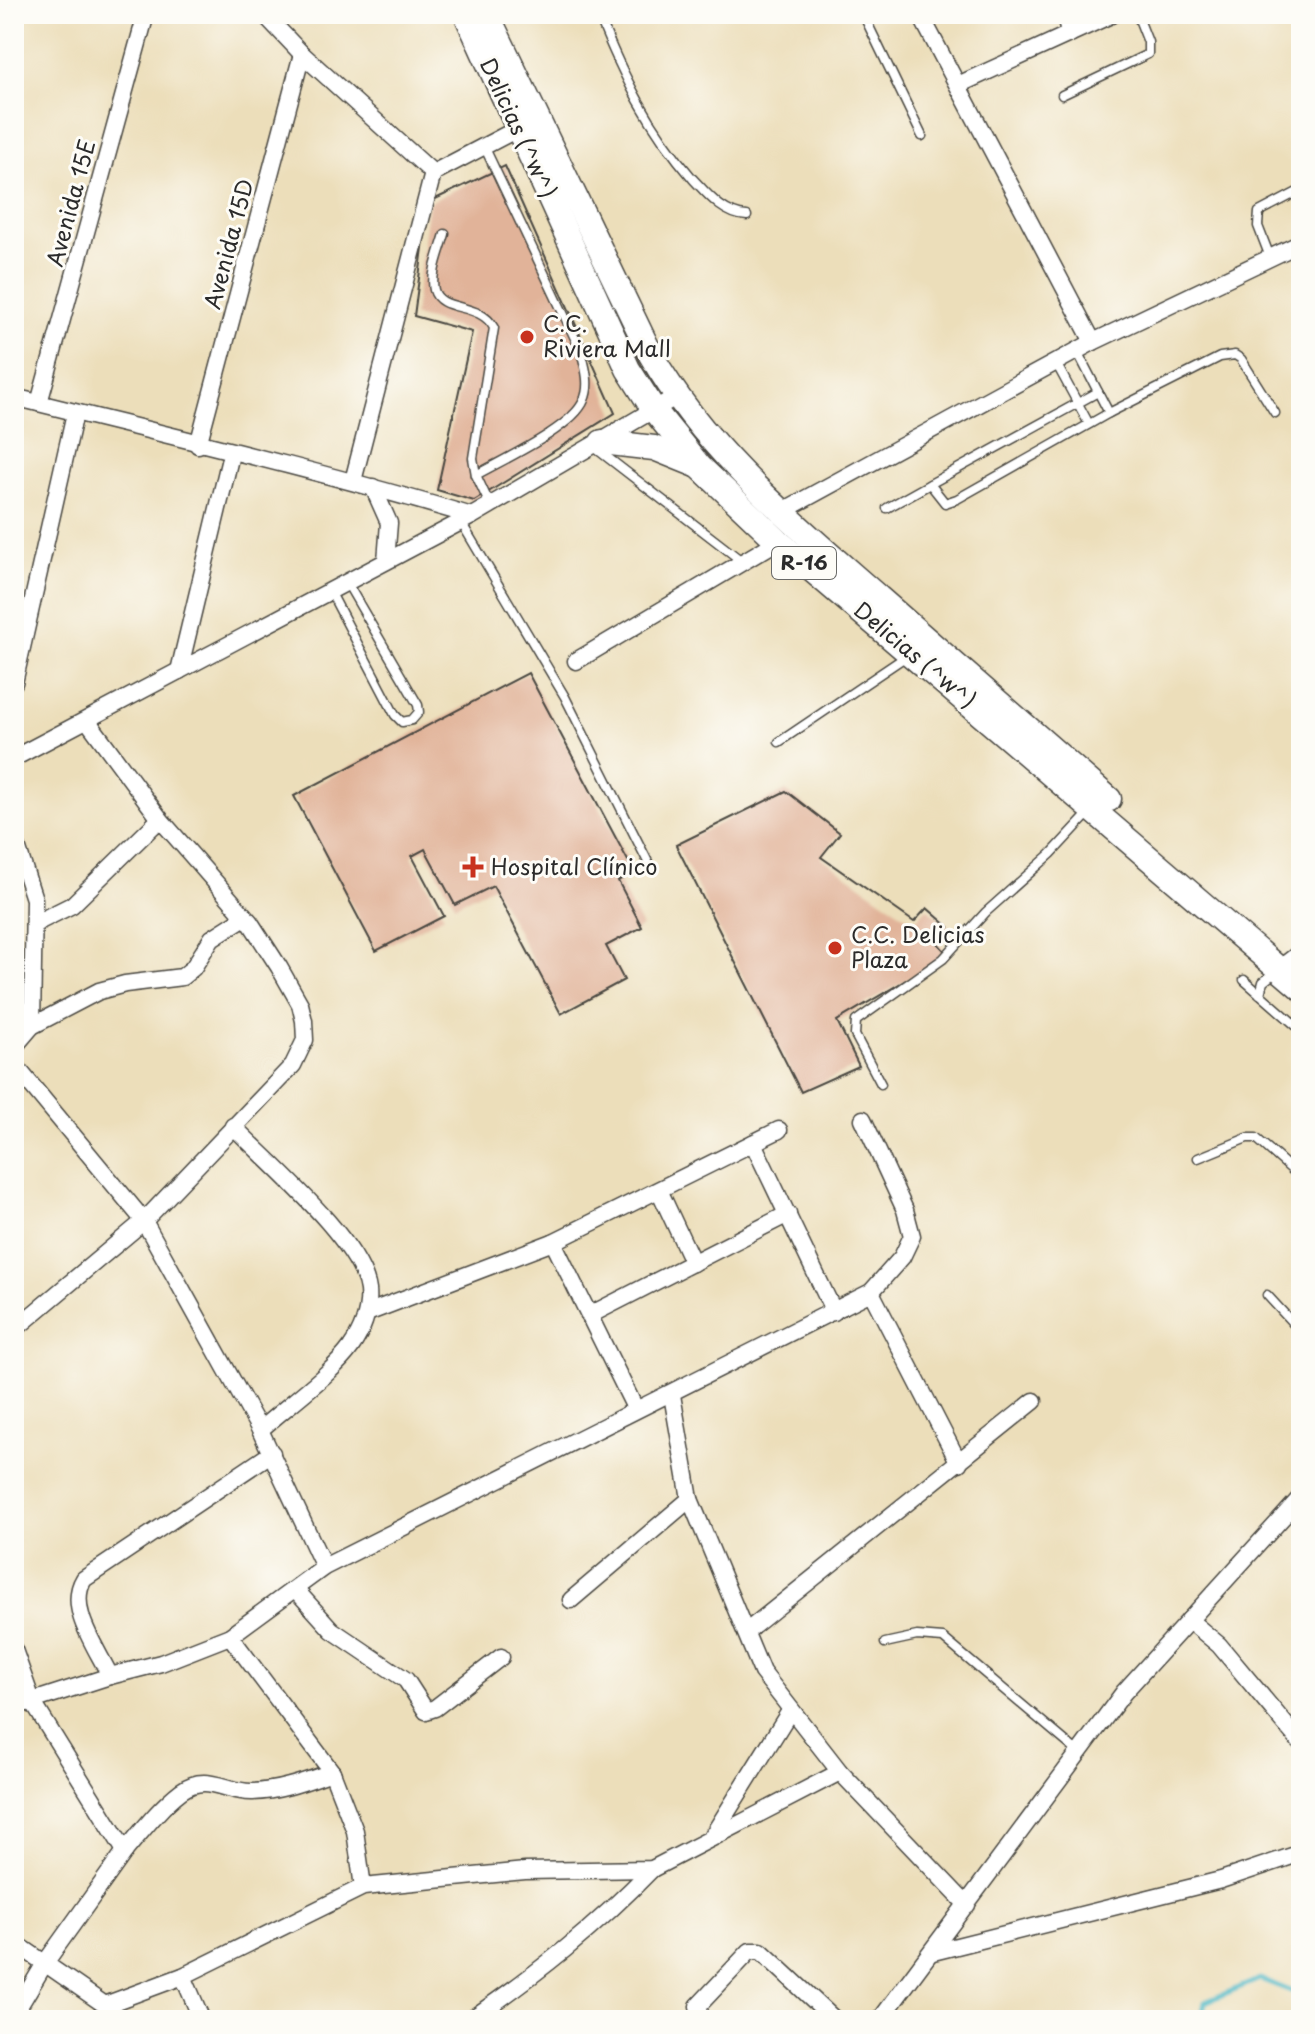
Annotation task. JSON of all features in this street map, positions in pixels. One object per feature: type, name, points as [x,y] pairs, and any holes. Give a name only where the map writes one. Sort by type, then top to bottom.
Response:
[{"type":"main road","name":"Delicias (^w^)","points":[[466,14],[620,352],[654,410],[700,467],[778,541],[1095,808],[1294,961]]},
{"type":"main road","name":"Delicias (^w^)","points":[[487,14],[641,334],[677,396],[722,454],[781,512],[1294,961],[1301,988]]},
{"type":"main road","points":[[597,445],[654,448],[700,467]]},
{"type":"street","name":"Avenida 15E","points":[[39,403],[146,14]]},
{"type":"street","points":[[264,14],[302,54],[433,173]]},
{"type":"street","points":[[920,14],[1093,342]]},
{"type":"street","points":[[1064,14],[1070,34]]},
{"type":"street","points":[[958,85],[1113,14]]},
{"type":"street","name":"Avenida 15D","points":[[198,445],[302,54]]},
{"type":"street","points":[[353,481],[433,173],[483,144],[519,128]]},
{"type":"street","points":[[781,512],[1077,350],[1301,243]]},
{"type":"street","points":[[14,758],[466,519],[677,396]]},
{"type":"street","points":[[14,397],[231,454],[353,481],[466,519]]},
{"type":"street","points":[[14,683],[75,413]]},
{"type":"street","points":[[179,671],[231,454]]},
{"type":"street","points":[[373,487],[389,523],[386,561]]},
{"type":"street","points":[[576,661],[778,541]]},
{"type":"street","points":[[14,1330],[144,1221],[293,1065],[305,1040],[300,1004],[245,917],[160,819],[87,720]]},
{"type":"street","points":[[34,924],[72,905],[160,819]]},
{"type":"street","points":[[14,837],[32,887],[32,1026]]},
{"type":"street","points":[[14,1047],[32,1026],[99,991],[125,984],[182,977],[193,968],[212,938],[245,917]]},
{"type":"street","points":[[14,1064],[144,1221],[272,1453],[324,1567]]},
{"type":"street","points":[[14,1707],[161,1663],[230,1636],[324,1567],[635,1408],[672,1395],[871,1292],[902,1257],[912,1236],[905,1210],[863,1119]]},
{"type":"street","points":[[233,1126],[344,1242],[362,1271],[368,1291],[367,1313],[348,1351],[260,1430]]},
{"type":"street","points":[[367,1313],[553,1242],[779,1130]]},
{"type":"street","points":[[753,1143],[834,1312]]},
{"type":"street","points":[[659,1190],[693,1263]]},
{"type":"street","points":[[590,1315],[788,1214]]},
{"type":"street","points":[[553,1242],[635,1408]]},
{"type":"street","points":[[871,1292],[959,1463]]},
{"type":"street","points":[[672,1395],[690,1499],[762,1672],[840,1772],[967,1905]]},
{"type":"street","points":[[746,1632],[1034,1401]]},
{"type":"street","points":[[110,1676],[79,1610],[77,1589],[84,1579],[272,1453]]},
{"type":"street","points":[[880,2020],[1124,1692],[1301,1497]]},
{"type":"street","points":[[571,1600],[690,1499]]},
{"type":"street","points":[[295,1589],[332,1630],[406,1680],[426,1711],[435,1708],[501,1657]]},
{"type":"street","points":[[1189,1620],[1219,1645],[1301,1743]]},
{"type":"street","points":[[230,1636],[332,1772],[355,1831],[363,1887]]},
{"type":"street","points":[[14,1650],[32,1701],[125,1851]]},
{"type":"street","points":[[710,1839],[790,1711]]},
{"type":"street","points":[[14,2015],[45,1963],[125,1851],[182,1790],[213,1781],[250,1792],[292,1786],[332,1772]]},
{"type":"street","points":[[470,2020],[554,1961],[603,1919],[652,1869],[840,1772]]},
{"type":"street","points":[[933,1952],[1221,1880],[1301,1853]]},
{"type":"street","points":[[105,2005],[183,1976],[363,1887],[525,1871],[652,1869]]},
{"type":"street","points":[[14,1942],[105,2005],[120,2020]]},
{"type":"street","points":[[702,2020],[698,2006],[750,1951],[761,1951],[835,2020]]},
{"type":"street","points":[[183,1976],[202,2020]]},
{"type":"lane","points":[[598,14],[637,104],[656,134],[725,210],[747,216]]},
{"type":"lane","points":[[863,14],[922,136]]},
{"type":"lane","points":[[1062,95],[1148,54],[1148,42],[1137,14]]},
{"type":"lane","points":[[476,475],[568,421],[585,400],[587,386],[581,351],[483,144]]},
{"type":"lane","points":[[1270,257],[1258,226],[1259,212],[1301,190]]},
{"type":"lane","points":[[445,234],[434,281],[438,298],[443,303],[480,311],[494,328],[473,458],[476,475],[490,505]]},
{"type":"lane","points":[[1077,350],[1109,413]]},
{"type":"lane","points":[[930,484],[941,502],[950,502],[1109,413],[1228,355],[1235,355],[1246,365],[1275,413]]},
{"type":"lane","points":[[1056,362],[1089,424]]},
{"type":"lane","points":[[887,508],[1098,392]]},
{"type":"lane","points":[[597,445],[743,562]]},
{"type":"lane","points":[[466,519],[565,697],[650,866]]},
{"type":"lane","points":[[330,591],[395,715],[402,722],[412,720],[419,712],[418,705],[347,582]]},
{"type":"lane","points":[[779,742],[912,652]]},
{"type":"lane","points":[[881,1084],[855,1035],[856,1021],[943,959],[986,912],[1051,854],[1095,808]]},
{"type":"lane","points":[[1260,994],[1263,982],[1294,961]]},
{"type":"lane","points":[[1244,980],[1301,1030]]},
{"type":"lane","points":[[1198,1158],[1247,1138],[1256,1138],[1301,1178]]},
{"type":"lane","points":[[1267,1295],[1301,1332]]},
{"type":"lane","points":[[885,1643],[917,1636],[943,1638],[1078,1752]]},
{"type":"building","name":"C.C. Riviera Mall","points":[[505,166],[615,413],[474,501],[437,490],[472,332],[414,316],[429,202]]},
{"type":"building","name":"Hospital Clínico","points":[[528,673],[634,872],[618,881],[642,927],[606,946],[624,980],[561,1014],[493,886],[455,905],[425,849],[412,856],[444,916],[376,951],[294,796]]},
{"type":"building","name":"C.C. Delicias Plaza","points":[[786,791],[840,833],[821,857],[914,922],[927,908],[949,927],[936,941],[948,955],[837,1021],[859,1066],[801,1092],[676,845]]},
{"type":"waterway","points":[[1201,2020],[1205,2002],[1260,1979],[1301,1995]]},
{"type":"place","name":"C.C. Riviera Mall","points":[[527,337]]},
{"type":"place","name":"Hospital Clínico","points":[[473,867]]},
{"type":"place","name":"C.C. Delicias Plaza","points":[[835,948]]}]
